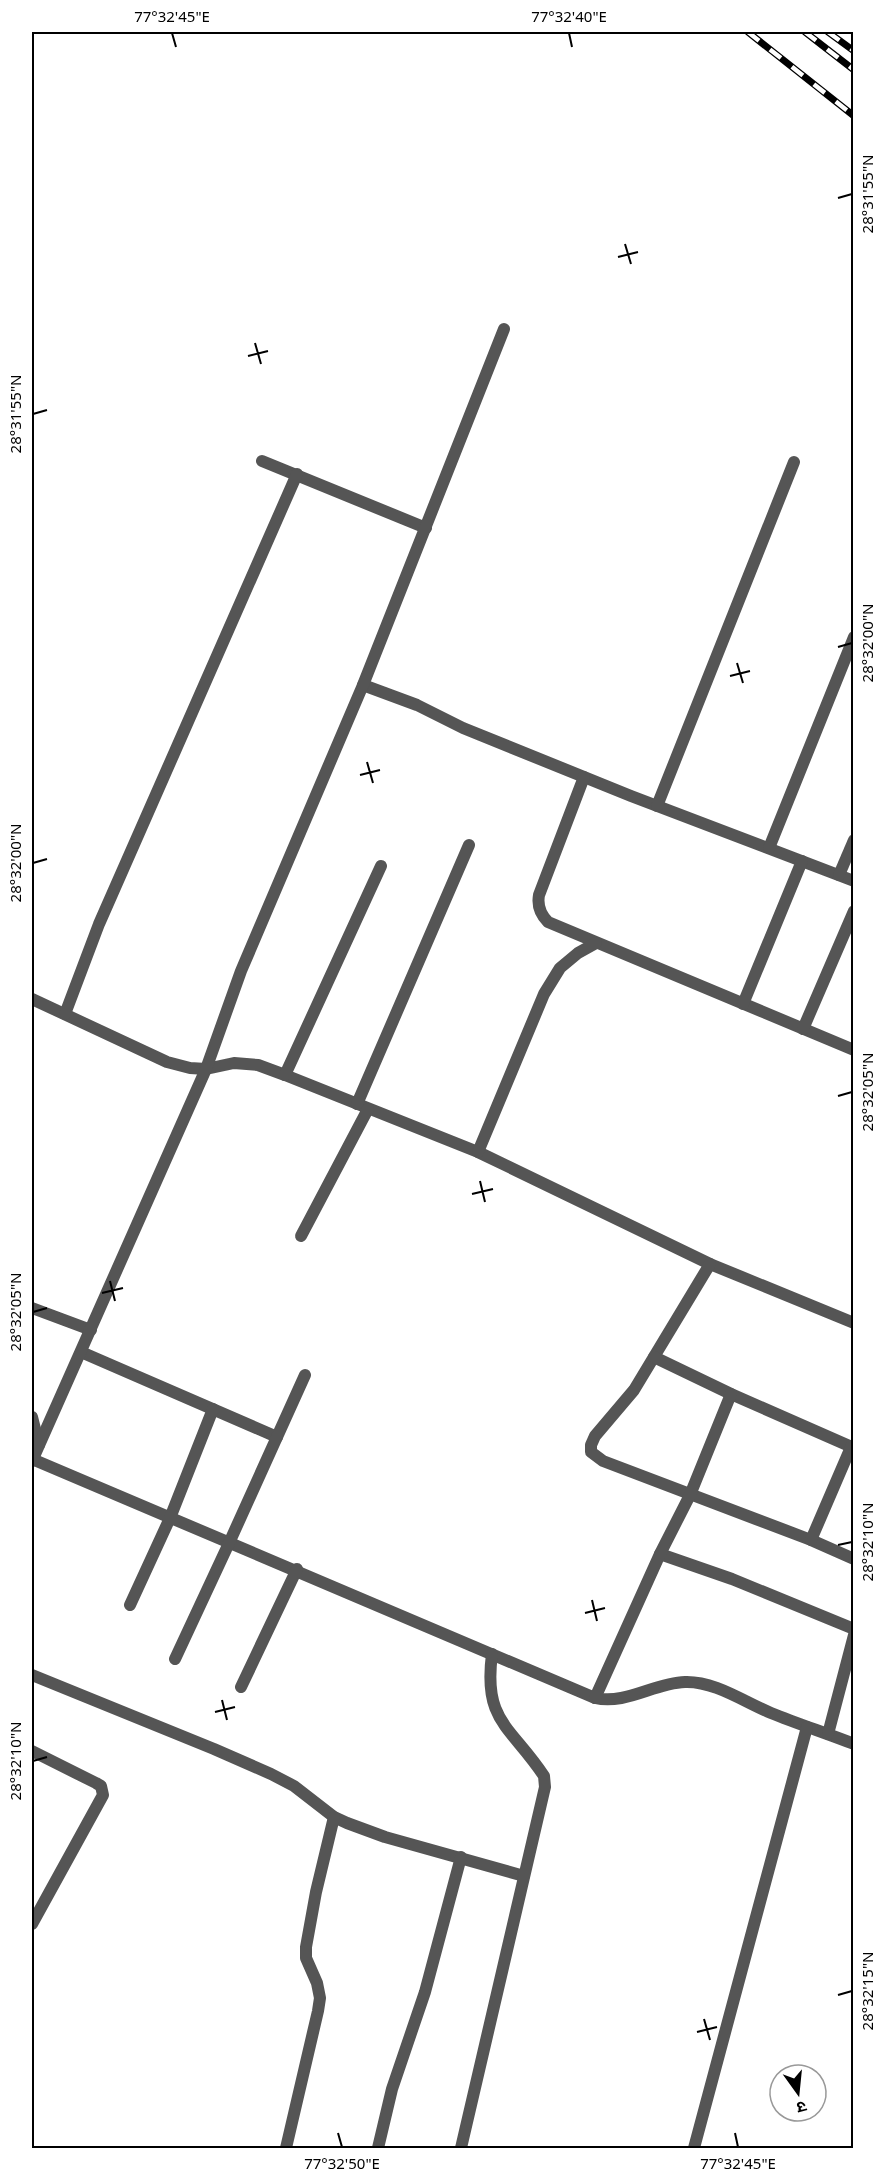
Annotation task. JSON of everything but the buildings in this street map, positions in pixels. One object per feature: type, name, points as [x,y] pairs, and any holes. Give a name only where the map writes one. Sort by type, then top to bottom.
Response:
[{"type":"street","points":[[504,328],[363,685],[241,971],[206,1069],[32,1460],[297,1569],[595,1698],[617,1699],[657,1686],[686,1682],[704,1684],[854,1744]]},
{"type":"street","points":[[262,460],[426,528]]},
{"type":"street","points":[[657,806],[794,462]]},
{"type":"street","points":[[65,1014],[99,924],[297,474]]},
{"type":"street","points":[[769,848],[854,637]]},
{"type":"street","points":[[363,685],[417,705],[463,728],[584,777],[854,881]]},
{"type":"street","points":[[584,777],[542,885],[538,902],[543,917],[548,922],[596,943],[854,1050]]},
{"type":"street","points":[[839,875],[854,840]]},
{"type":"street","points":[[302,1236],[363,1107],[469,845]]},
{"type":"street","points":[[743,1004],[802,861]]},
{"type":"street","points":[[285,1076],[381,866]]},
{"type":"street","points":[[803,1029],[854,911]]},
{"type":"street","points":[[478,1152],[544,994],[561,968],[578,953],[596,943]]},
{"type":"street","points":[[32,999],[167,1062],[190,1068],[206,1069],[234,1063],[258,1065],[478,1152],[710,1264],[854,1323]]},
{"type":"street","points":[[710,1264],[625,1404],[595,1436],[591,1452],[603,1461],[811,1540],[854,1559]]},
{"type":"street","points":[[32,1308],[91,1330]]},
{"type":"street","points":[[81,1352],[277,1437]]},
{"type":"street","points":[[654,1357],[731,1394],[852,1447],[811,1540]]},
{"type":"street","points":[[175,1659],[305,1376]]},
{"type":"street","points":[[595,1698],[660,1554],[690,1495],[731,1394]]},
{"type":"street","points":[[130,1605],[170,1518],[213,1409]]},
{"type":"street","points":[[32,1417],[39,1445]]},
{"type":"street","points":[[660,1554],[732,1579],[854,1629]]},
{"type":"street","points":[[241,1687],[297,1569]]},
{"type":"street","points":[[828,1734],[854,1635]]},
{"type":"street","points":[[461,2148],[545,1786],[544,1776],[498,1715],[491,1698],[489,1678],[492,1654]]},
{"type":"street","points":[[32,1675],[271,1774],[294,1786],[334,1817],[377,1834],[524,1876]]},
{"type":"street","points":[[694,2148],[807,1727]]},
{"type":"street","points":[[32,1751],[101,1786],[103,1795],[32,1924]]},
{"type":"street","points":[[286,2148],[320,1998],[317,1983],[306,1958],[306,1947],[316,1892],[334,1817]]},
{"type":"street","points":[[378,2148],[392,2089],[430,1974],[461,1857]]},
{"type":"railway","points":[[748,32],[854,116]]},
{"type":"railway","points":[[805,32],[854,70]]},
{"type":"railway","points":[[828,32],[854,51]]}]
